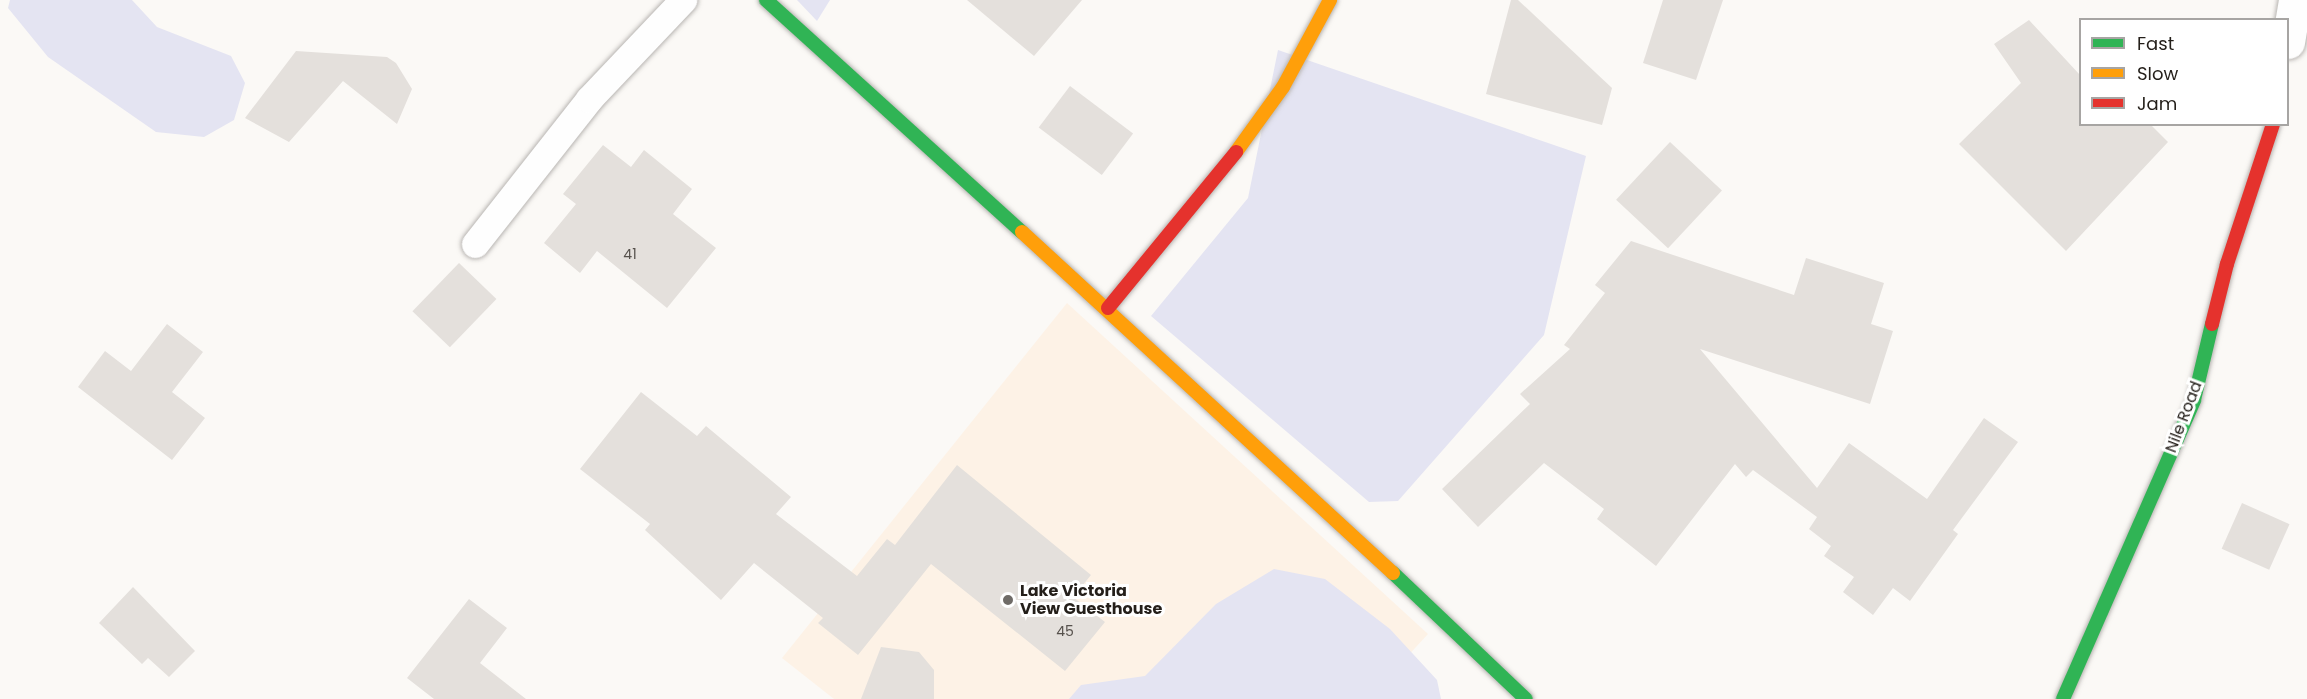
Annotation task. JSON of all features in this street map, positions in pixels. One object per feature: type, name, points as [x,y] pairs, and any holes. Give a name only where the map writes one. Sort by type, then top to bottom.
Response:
[{"type":"street","points":[[766,0],[1108,308],[1526,699]]},
{"type":"street","points":[[1108,308],[1215,182],[1283,87],[1330,0]]},
{"type":"street","points":[[2289,36],[2295,0]]},
{"type":"street","name":"Nile Road","points":[[2063,699],[2194,400],[2227,264],[2272,126]]},
{"type":"lane","points":[[476,244],[590,99],[683,0]]},
{"type":"shaded area","points":[[10,0],[132,0],[157,27],[231,56],[245,83],[234,120],[204,137],[156,132],[48,57],[8,8]]},
{"type":"shaded area","points":[[797,0],[830,0],[817,21]]},
{"type":"shaded area","points":[[1278,50],[1586,156],[1544,335],[1398,501],[1369,502],[1151,316],[1248,198]]},
{"type":"shaded area","points":[[1067,303],[1428,634],[1368,699],[834,699],[782,658]]},
{"type":"shaded area","points":[[1274,569],[1325,579],[1390,629],[1437,680],[1441,699],[1069,699],[1081,685],[1145,676],[1216,604]]},
{"type":"building","points":[[967,0],[1082,0],[1034,56]]},
{"type":"building","points":[[1511,0],[1518,0],[1612,88],[1602,125],[1486,94]]},
{"type":"building","points":[[1663,0],[1723,0],[1696,80],[1643,63]]},
{"type":"building","points":[[2029,20],[2079,74],[2079,126],[2152,126],[2168,142],[2066,251],[1959,144],[2021,83],[1994,44]]},
{"type":"building","points":[[296,51],[387,57],[396,63],[412,89],[397,124],[343,81],[289,142],[245,118]]},
{"type":"building","points":[[1070,86],[1133,134],[1102,175],[1039,128]]},
{"type":"building","points":[[1670,142],[1722,190],[1668,248],[1616,200]]},
{"type":"building","points":[[603,145],[631,167],[644,150],[692,189],[673,214],[716,248],[667,308],[597,251],[580,273],[544,243],[576,204],[563,194]]},
{"type":"building","points":[[1631,241],[1794,295],[1806,258],[1884,283],[1871,324],[1893,331],[1870,404],[1700,349],[1817,488],[1849,443],[1927,499],[1984,418],[2018,442],[1953,530],[1958,534],[1910,601],[1893,588],[1873,615],[1843,592],[1854,577],[1824,556],[1831,546],[1809,529],[1817,517],[1753,470],[1746,477],[1735,464],[1656,566],[1597,519],[1604,509],[1544,463],[1478,527],[1442,489],[1530,404],[1520,394],[1570,349],[1564,345],[1605,293],[1595,285]]},
{"type":"building","points":[[459,263],[496,299],[450,347],[412,311]]},
{"type":"building","points":[[167,324],[203,352],[172,392],[205,418],[172,460],[78,387],[105,351],[131,371]]},
{"type":"building","points":[[641,392],[697,436],[706,426],[791,497],[776,514],[857,576],[887,539],[895,545],[957,465],[1091,575],[1073,597],[1105,622],[1065,671],[931,564],[858,655],[818,623],[823,618],[754,563],[721,600],[645,530],[650,524],[580,469]]},
{"type":"building","points":[[2242,503],[2290,524],[2269,570],[2222,549]]},
{"type":"building","points":[[133,587],[195,651],[169,677],[148,658],[142,664],[99,623]]},
{"type":"building","points":[[469,599],[507,628],[480,663],[526,699],[434,699],[407,678]]},
{"type":"building","points":[[881,647],[919,652],[934,670],[934,699],[861,699]]},
{"type":"traffic: fast","points":[[766,0],[1022,232]]},
{"type":"traffic: fast","points":[[2063,699],[2194,400],[2212,324]]},
{"type":"traffic: fast","points":[[1393,573],[1526,699]]},
{"type":"traffic: slow","points":[[1236,152],[1283,87],[1330,0]]},
{"type":"traffic: slow","points":[[1022,232],[1393,573]]},
{"type":"traffic: jam","points":[[2212,324],[2227,264],[2272,126]]},
{"type":"traffic: jam","points":[[1108,308],[1236,152]]},
{"type":"place","name":"Lake Victoria View Guesthouse","points":[[1008,600]]}]
